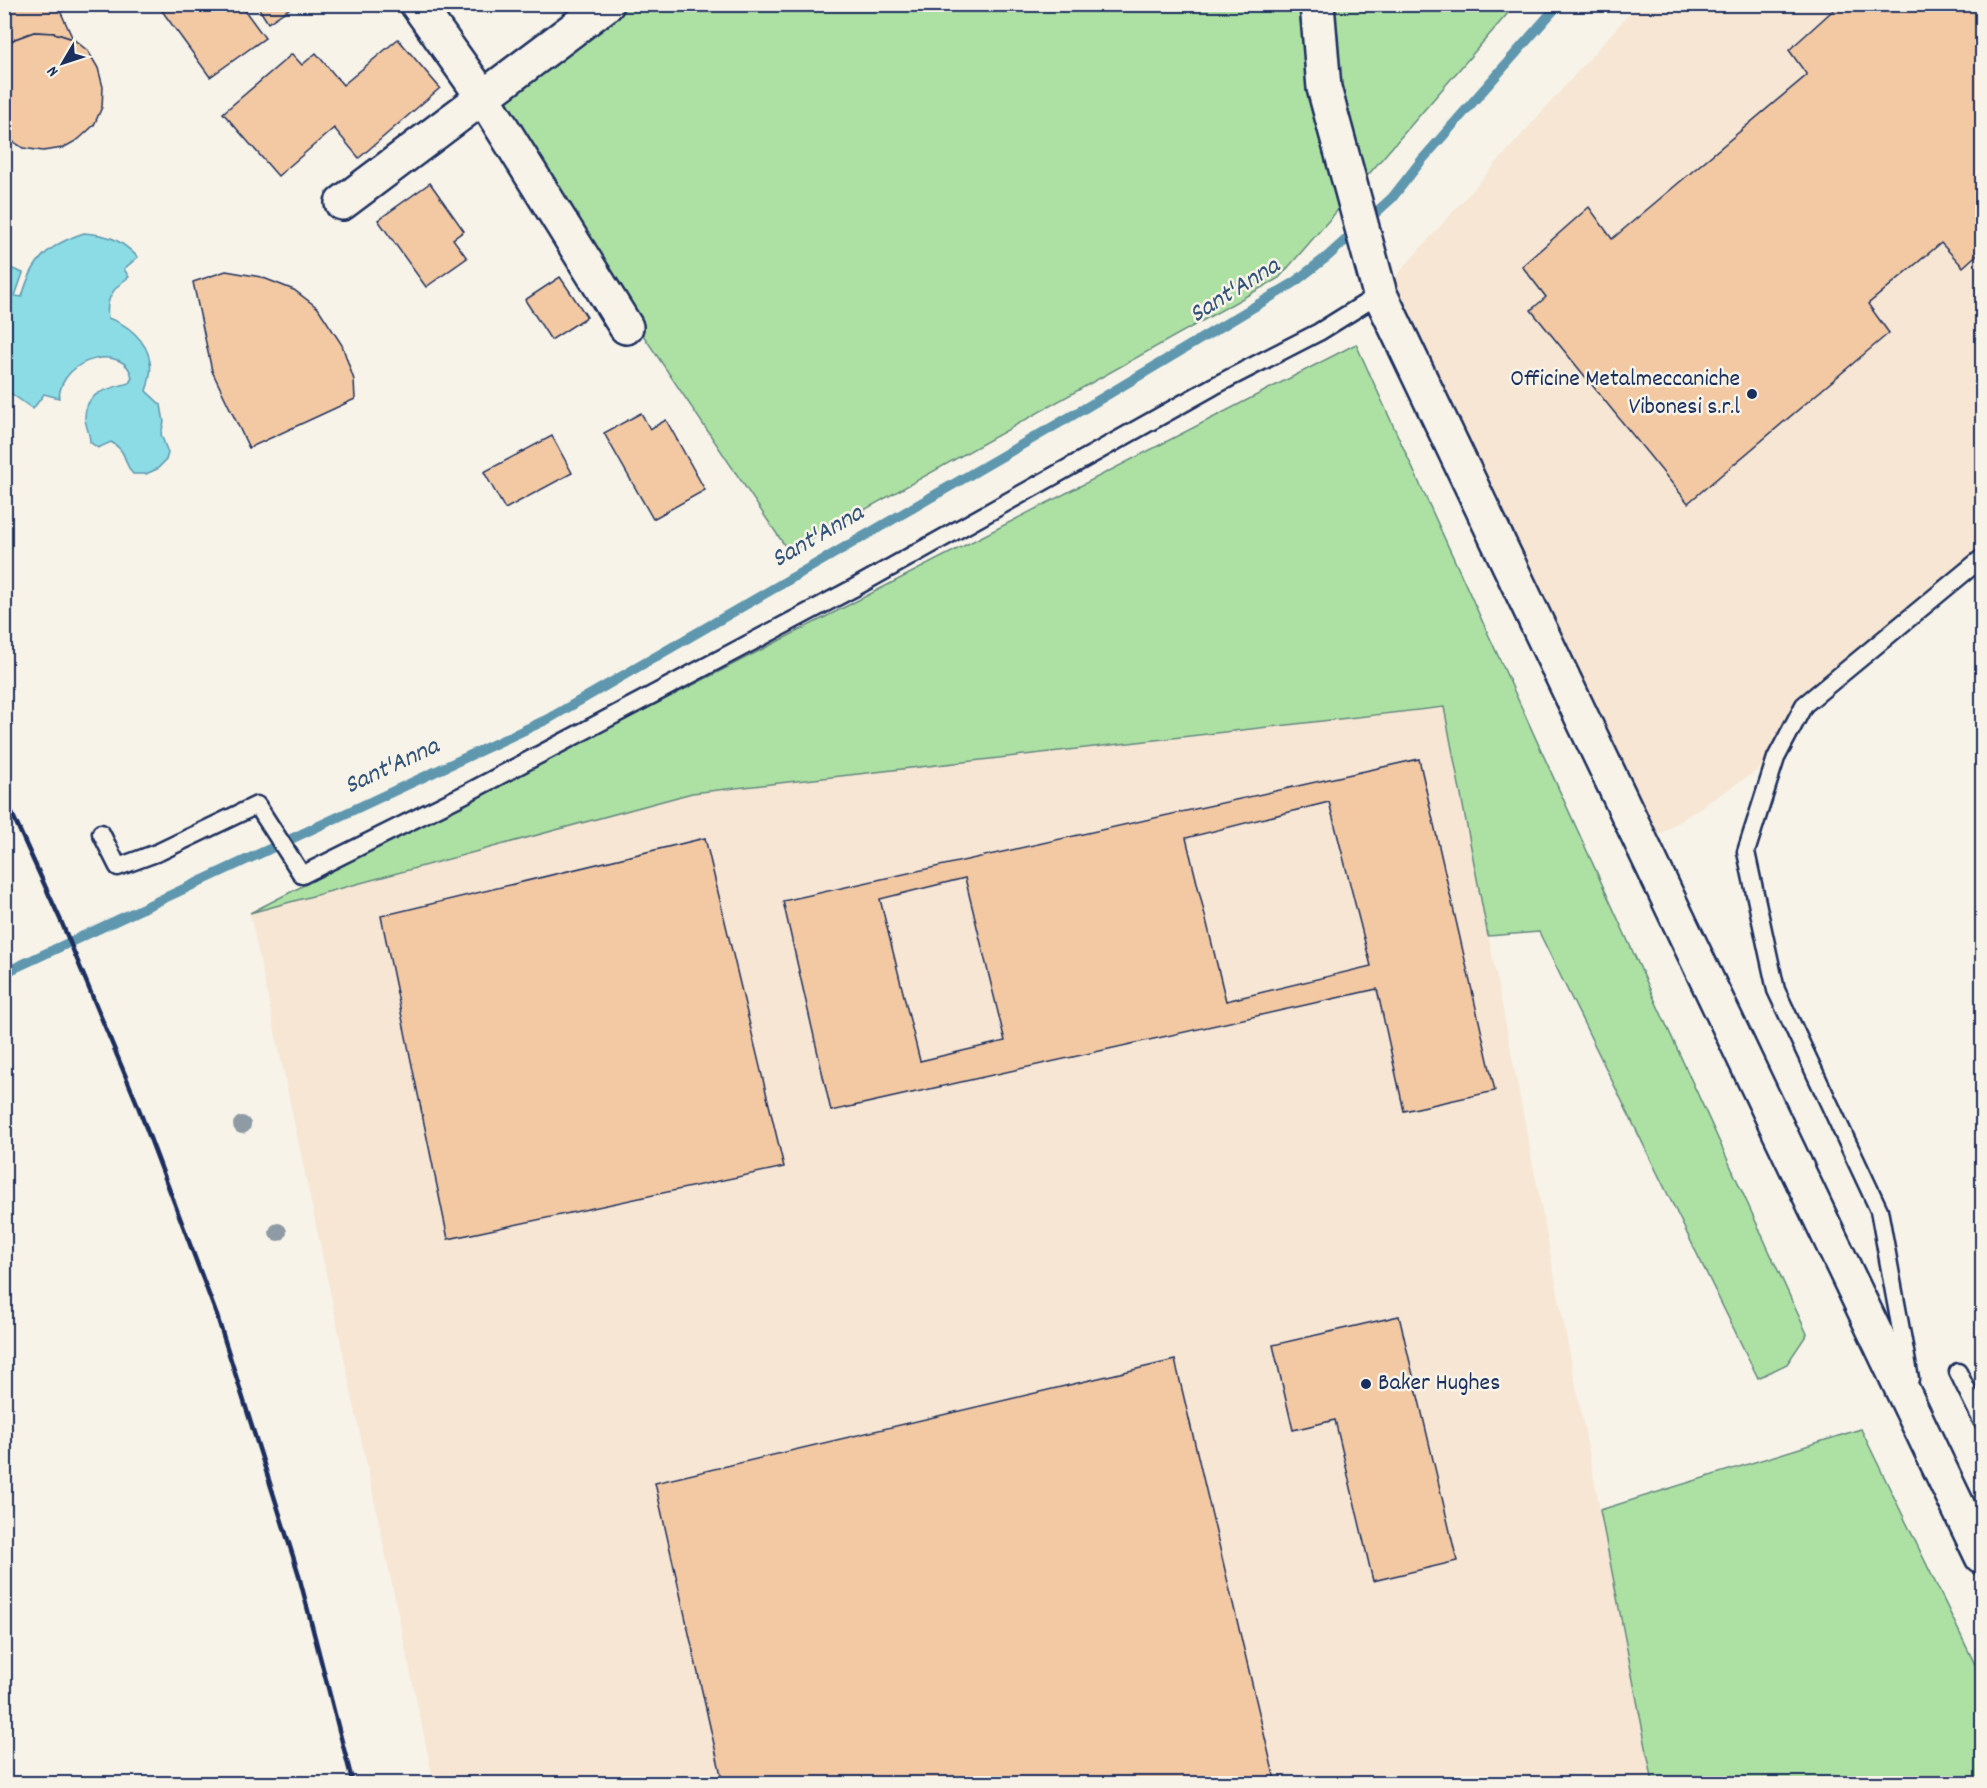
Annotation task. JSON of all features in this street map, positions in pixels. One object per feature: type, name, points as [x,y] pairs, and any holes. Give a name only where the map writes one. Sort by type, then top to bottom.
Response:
[{"type":"main road","points":[[417,4],[483,97],[626,327]]},
{"type":"main road","points":[[342,203],[607,4]]},
{"type":"main road","points":[[1317,4],[1324,88],[1380,294],[1983,1557]]},
{"type":"lane","points":[[101,833],[118,867],[159,852],[257,805],[302,875],[465,794],[852,589],[1214,386],[1319,332],[1380,294]]},
{"type":"lane","points":[[1917,1419],[1879,1210],[1776,990],[1746,852],[1776,758],[1804,705],[1983,558]]},
{"type":"lane","points":[[1958,1372],[1983,1421]]},
{"type":"shaded area","points":[[1637,5],[1982,5],[1982,558],[1804,705],[1776,758],[1643,845],[1380,294]]},
{"type":"shaded area","points":[[1444,707],[1653,1783],[434,1783],[250,913],[692,793]]},
{"type":"green space","points":[[607,5],[1515,5],[1279,278],[789,552],[483,97]]},
{"type":"green space","points":[[1356,344],[1807,1334],[1787,1364],[1758,1378],[1539,932],[1488,936],[1444,707],[692,793],[250,913]]},
{"type":"green space","points":[[1861,1429],[1982,1679],[1982,1783],[1653,1783],[1600,1510]]},
{"type":"water","points":[[84,233],[114,239],[138,257],[124,269],[129,277],[111,294],[107,311],[108,318],[129,329],[145,347],[151,369],[146,391],[161,405],[164,422],[161,434],[168,453],[166,460],[157,469],[146,474],[133,474],[123,454],[111,442],[98,448],[90,442],[85,419],[89,402],[99,393],[129,383],[132,378],[128,367],[119,360],[94,359],[82,364],[71,372],[63,384],[59,398],[44,394],[33,409],[5,389],[5,266],[23,273],[15,296],[22,297],[31,273],[43,256],[61,243]]},
{"type":"building","points":[[4,4],[57,4],[73,39],[54,33],[34,32],[15,39],[4,47]]},
{"type":"building","points":[[157,4],[240,4],[265,38],[210,77]]},
{"type":"building","points":[[256,4],[296,4],[268,23]]},
{"type":"building","points":[[1840,4],[1982,4],[1982,250],[1963,267],[1941,243],[1868,304],[1889,333],[1688,503],[1531,310],[1546,297],[1522,266],[1589,207],[1612,239],[1807,75],[1789,50]]},
{"type":"building","points":[[34,32],[54,33],[73,39],[88,51],[98,68],[103,87],[102,107],[94,125],[79,139],[63,148],[43,151],[23,148],[4,136],[4,47],[15,39]]},
{"type":"building","points":[[398,39],[440,88],[359,158],[334,128],[278,176],[223,113],[292,54],[302,65],[316,53],[343,85]]},
{"type":"building","points":[[430,183],[464,231],[453,239],[467,258],[426,287],[378,220]]},
{"type":"building","points":[[226,271],[261,277],[294,290],[318,308],[342,345],[354,380],[355,399],[249,448],[212,371],[193,282]]},
{"type":"building","points":[[560,277],[587,317],[551,340],[525,300]]},
{"type":"building","points":[[641,413],[650,429],[666,420],[705,490],[653,519],[604,433]]},
{"type":"building","points":[[552,436],[572,473],[505,509],[484,472]]},
{"type":"building","points":[[1419,759],[1495,1091],[1404,1111],[1377,989],[831,1111],[783,901]],"holes":[[[1329,802],[1371,966],[1226,1001],[1186,838]],[[965,878],[1005,1041],[920,1061],[880,899]]]},
{"type":"building","points":[[705,838],[784,1167],[448,1239],[381,916]]},
{"type":"building","points":[[1399,1316],[1457,1561],[1373,1581],[1335,1420],[1293,1430],[1273,1345]]},
{"type":"building","points":[[1175,1360],[1276,1784],[723,1784],[655,1483]]},
{"type":"waterway","name":"Sant'Anna","points":[[4,973],[548,719],[1087,407],[1292,284],[1328,256],[1392,198],[1421,161],[1559,4]]},
{"type":"railway","points":[[4,796],[61,921],[136,1101],[217,1316],[298,1572],[353,1784]]},
{"type":"place","name":"Officine Metalmeccaniche Vibonesi s.r.l","points":[[1752,394]]},
{"type":"place","name":"Baker Hughes","points":[[1366,1384]]}]
